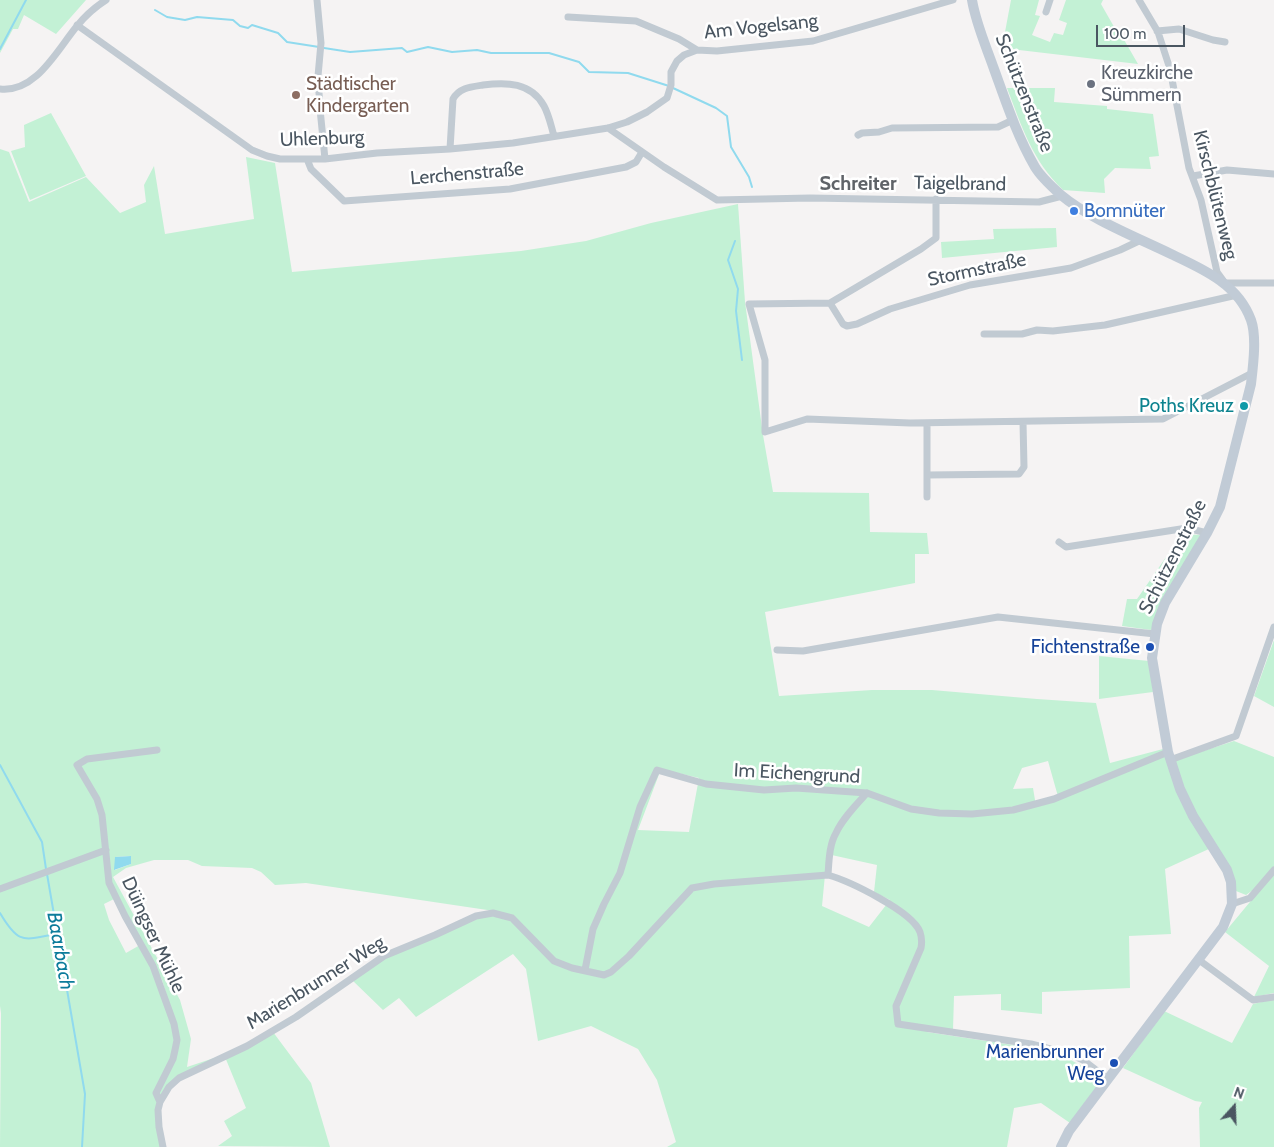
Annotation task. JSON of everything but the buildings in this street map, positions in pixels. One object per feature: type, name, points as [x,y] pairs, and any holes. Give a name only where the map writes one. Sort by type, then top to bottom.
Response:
[{"type":"street","points":[[0,89],[11,90],[35,78],[62,48],[77,25],[106,0]]},
{"type":"street","points":[[317,0],[321,43],[318,76],[325,159]]},
{"type":"street","name":"Am Vogelsang","points":[[608,128],[627,122],[667,98],[671,85],[671,72],[677,61],[684,55],[697,50],[717,51],[813,42],[952,0]]},
{"type":"street","name":"Schützenstraße","points":[[972,0],[981,34],[1013,120],[1036,168],[1062,196],[1087,212],[1225,283],[1237,295],[1252,322],[1252,373],[1224,496],[1207,533],[1165,603],[1155,634],[1152,658],[1169,756],[1186,802],[1227,870],[1233,893],[1232,904]]},
{"type":"street","points":[[1046,12],[1050,0]]},
{"type":"street","name":"Kirschblütenweg","points":[[1139,0],[1157,31],[1170,69],[1189,168],[1194,176],[1201,200],[1217,272],[1225,283]]},
{"type":"street","points":[[568,17],[636,20],[679,38],[697,50]]},
{"type":"street","name":"Uhlenburg","points":[[77,25],[252,150],[280,159],[325,159],[377,153],[450,149],[513,143],[608,128]]},
{"type":"street","points":[[1157,31],[1179,29],[1225,42]]},
{"type":"street","points":[[450,149],[452,99],[456,93],[467,87],[502,82],[517,84],[532,93],[544,105],[554,136]]},
{"type":"street","points":[[858,135],[892,128],[998,127],[1013,120]]},
{"type":"street","name":"Taigelbrand","points":[[608,128],[717,200],[810,198],[1039,202],[1062,196]]},
{"type":"street","name":"Lerchenstraße","points":[[307,159],[311,169],[344,201],[510,189],[626,167],[636,162],[642,152]]},
{"type":"street","points":[[1194,176],[1227,170],[1274,174]]},
{"type":"street","points":[[936,199],[936,238],[921,250],[830,303],[749,304],[765,360],[765,432],[807,419],[927,423],[1163,419],[1252,373]]},
{"type":"street","name":"Stormstraße","points":[[830,303],[838,318],[847,326],[857,324],[890,309],[970,285],[1071,268],[1142,240]]},
{"type":"street","points":[[1225,283],[1274,283]]},
{"type":"street","points":[[984,334],[1022,334],[1037,330],[1053,331],[1105,325],[1237,295]]},
{"type":"street","points":[[927,475],[1019,474],[1024,467],[1023,422]]},
{"type":"street","points":[[927,423],[927,497]]},
{"type":"street","points":[[1059,542],[1066,547],[1187,528],[1207,533]]},
{"type":"street","points":[[777,650],[804,651],[998,617],[1155,634]]},
{"type":"street","name":"Im Eichengrund","points":[[585,970],[593,929],[620,873],[640,807],[657,770],[706,784],[764,790],[796,788],[867,793],[910,809],[939,813],[972,814],[1013,810],[1054,799],[1169,756],[1236,736],[1274,627]]},
{"type":"street","name":"Düingser Mühle","points":[[158,750],[87,759],[77,765],[97,799],[102,815],[109,883],[153,966],[174,1024],[177,1040],[173,1060],[156,1093],[160,1102],[158,1110],[159,1127],[163,1147]]},
{"type":"street","points":[[828,875],[836,833],[867,793]]},
{"type":"street","points":[[0,889],[106,850]]},
{"type":"street","points":[[1061,1147],[1069,1131],[1223,927],[1232,904],[1250,898],[1274,870]]},
{"type":"street","name":"Marienbrunner Weg","points":[[160,1102],[169,1087],[179,1078],[247,1046],[296,1017],[384,956],[476,916],[493,913],[512,918],[554,961],[572,968],[604,975],[611,972],[629,956],[692,888],[714,884],[828,875],[840,878],[888,903],[920,930],[922,938],[921,948],[896,1006],[898,1024],[1031,1044],[1070,1054],[1083,1060],[1108,1079]]},
{"type":"street","points":[[1199,960],[1253,1000],[1274,996]]},
{"type":"green space","points":[[0,0],[86,0],[56,34],[24,15],[18,29],[13,29],[0,53]]},
{"type":"green space","points":[[1011,0],[1039,0],[1035,15],[1040,16],[1032,35],[1050,42],[1054,33],[1063,35],[1067,23],[1059,20],[1066,0],[1103,0],[1101,4],[1138,64],[1002,48]]},
{"type":"green space","points":[[1007,88],[1055,88],[1054,102],[1107,106],[1107,109],[1153,114],[1159,156],[1149,157],[1151,169],[1115,168],[1104,179],[1105,193],[1063,190],[1052,179],[1036,155],[1023,130]]},
{"type":"green space","points":[[51,113],[86,176],[30,200],[11,151],[25,147],[24,125]]},
{"type":"green space","points":[[0,149],[9,152],[29,202],[86,177],[120,213],[146,202],[144,185],[154,166],[165,234],[254,219],[246,157],[275,163],[292,272],[521,251],[586,241],[651,223],[738,204],[745,302],[763,435],[773,492],[869,493],[870,532],[927,533],[929,554],[915,554],[915,583],[765,612],[779,696],[872,690],[932,690],[1096,703],[1110,763],[1163,749],[1169,762],[1234,741],[1274,757],[1274,867],[1256,888],[1246,895],[1236,891],[1229,868],[1202,822],[1197,823],[1211,848],[1165,869],[1171,934],[1129,936],[1130,988],[1042,992],[1042,1014],[1001,1010],[1001,994],[954,996],[953,1030],[927,1026],[927,1032],[1026,1047],[1069,1059],[1103,1078],[1070,1123],[1041,1103],[1014,1108],[1007,1147],[667,1147],[676,1142],[657,1080],[638,1049],[591,1026],[538,1041],[526,969],[513,954],[416,1017],[399,998],[383,1010],[352,980],[382,960],[476,918],[492,916],[511,920],[512,917],[494,911],[306,883],[275,885],[261,872],[252,868],[202,866],[188,860],[154,860],[126,868],[113,877],[180,1000],[191,1039],[187,1067],[226,1054],[179,1076],[167,1085],[160,1099],[158,1093],[174,1059],[178,1039],[175,1023],[162,980],[110,882],[105,829],[103,830],[106,865],[109,882],[114,899],[104,904],[109,920],[126,953],[140,945],[158,981],[160,981],[175,1029],[176,1038],[173,1058],[156,1093],[160,1102],[158,1110],[159,1127],[163,1147],[0,1147]],"holes":[[[1048,761],[1059,800],[1036,806],[1033,788],[1013,789],[1022,768]],[[661,769],[699,778],[689,832],[638,830]],[[827,854],[877,865],[874,892],[890,900],[869,927],[822,906]],[[130,856],[131,864],[115,870],[115,857]]]},
{"type":"green space","points":[[1056,228],[1057,247],[942,258],[941,242],[994,239],[993,229]]},
{"type":"green space","points":[[1182,534],[1201,535],[1151,630],[1122,626],[1127,599],[1137,599]]},
{"type":"green space","points":[[1274,640],[1274,707],[1254,696]]},
{"type":"green space","points":[[1099,656],[1149,661],[1153,692],[1099,699]]},
{"type":"green space","points":[[1274,873],[1274,993],[1254,997],[1269,966],[1225,932]]},
{"type":"green space","points":[[1274,999],[1274,1147],[1200,1147],[1199,1108],[1202,1102],[1195,1101],[1123,1068],[1164,1011],[1232,1043],[1253,1004]]},
{"type":"green space","points":[[273,1032],[311,1083],[330,1147],[218,1146],[232,1136],[224,1121],[246,1108],[225,1057]]},
{"type":"water","points":[[131,856],[131,864],[114,870],[115,857]]},
{"type":"waterway","points":[[0,49],[26,0]]},
{"type":"waterway","points":[[155,10],[167,17],[185,20],[197,17],[233,20],[240,26],[248,28],[252,25],[278,33],[287,42],[319,47]]},
{"type":"waterway","points":[[324,48],[350,52],[402,48],[407,52],[428,47],[452,52],[477,50],[491,53],[549,53],[579,62],[589,72],[628,73],[669,86]]},
{"type":"waterway","points":[[673,88],[716,108],[727,116],[731,147],[749,177],[752,187]]},
{"type":"waterway","points":[[735,241],[728,260],[738,289],[736,311],[742,360]]},
{"type":"waterway","name":"Baarbach","points":[[0,765],[42,842],[46,869]]},
{"type":"waterway","name":"Baarbach","points":[[47,874],[85,1094],[82,1147]]},
{"type":"waterway","points":[[0,913],[12,931],[23,938],[36,938],[56,934]]},
{"type":"place","name":"Kreuzkirche Sümmern","points":[[1091,84]]},
{"type":"place","name":"Städtischer Kindergarten","points":[[296,95]]},
{"type":"place","name":"Bomnüter","points":[[1074,211]]},
{"type":"place","name":"Poths Kreuz","points":[[1244,406]]},
{"type":"place","name":"Fichtenstraße","points":[[1150,647]]},
{"type":"place","name":"Marienbrunner Weg","points":[[1114,1063]]},
{"type":"district","name":"Schreiter","points":[[858,184]]}]
